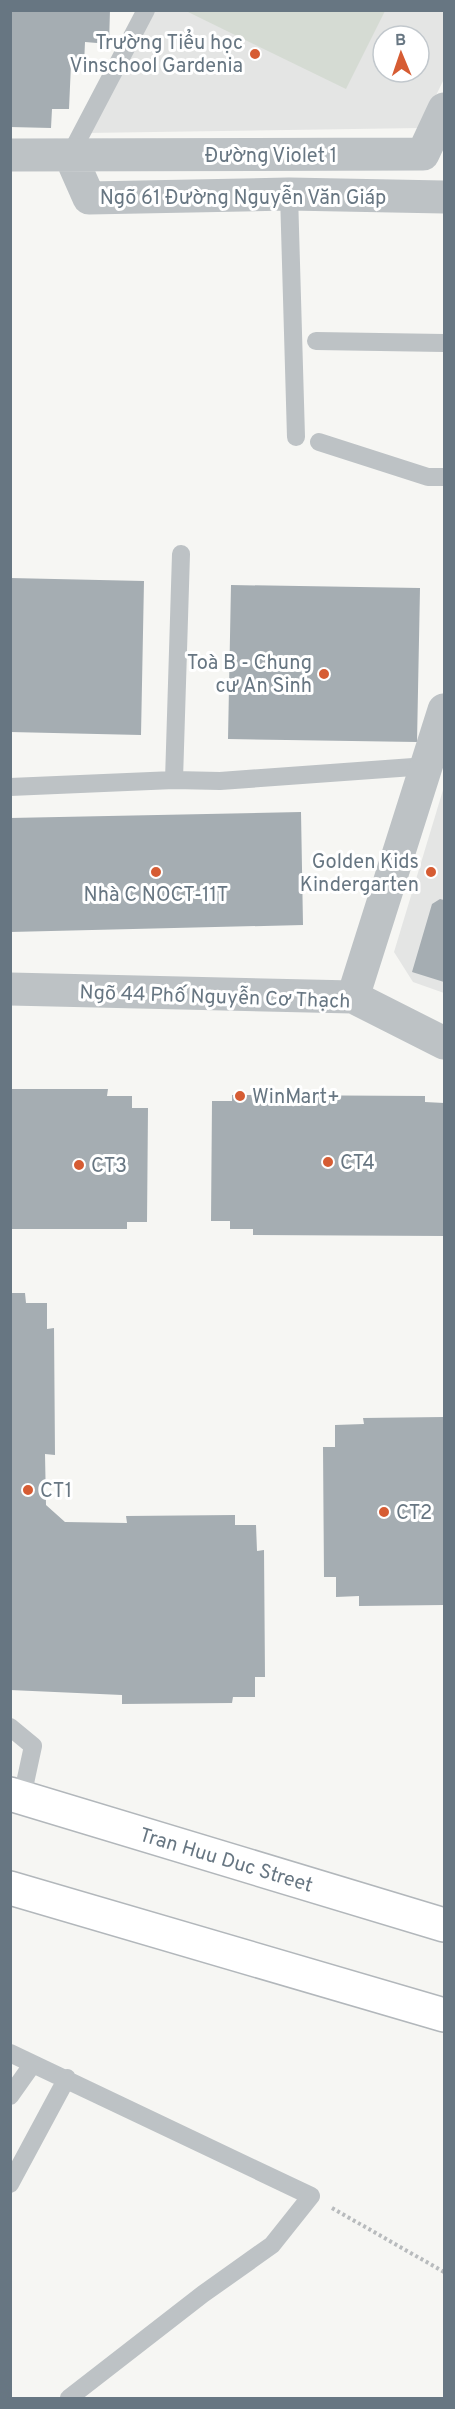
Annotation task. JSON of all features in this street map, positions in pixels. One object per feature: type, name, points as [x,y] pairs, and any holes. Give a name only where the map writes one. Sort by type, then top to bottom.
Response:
[{"type":"main road","name":"Tran Huu Duc Street","points":[[16,1796],[444,1925]]},
{"type":"main road","points":[[10,1888],[444,2015]]},
{"type":"street","name":"Đường Violet 1","points":[[70,155],[423,154],[444,109]]},
{"type":"street","points":[[10,155],[70,155]]},
{"type":"street","name":"Ngõ 61 Đường Nguyễn Văn Giáp","points":[[70,155],[89,198],[289,194],[444,197]]},
{"type":"street","points":[[353,997],[436,769],[444,710]]},
{"type":"street","name":"Ngõ 44 Phố Nguyễn Cơ Thạch","points":[[10,989],[353,997],[444,1043]]},
{"type":"lane","points":[[70,155],[146,10]]},
{"type":"lane","points":[[289,194],[296,437]]},
{"type":"lane","points":[[316,341],[444,343]]},
{"type":"lane","points":[[319,442],[428,477],[444,477]]},
{"type":"lane","points":[[174,780],[181,554]]},
{"type":"lane","points":[[10,787],[174,780],[220,782],[436,769]]},
{"type":"lane","points":[[10,1727],[33,1746],[16,1796]]},
{"type":"lane","points":[[10,2053],[32,2065],[67,2078],[311,2196],[272,2245],[203,2294],[69,2398]]},
{"type":"lane","points":[[10,2096],[32,2065]]},
{"type":"lane","points":[[10,2184],[67,2078]]},
{"type":"path","points":[[311,2196],[444,2272]]},
{"type":"shaded area","points":[[385,10],[378,24],[371,24],[371,38],[346,89],[186,11]]},
{"type":"shaded area","name":"Trường Tiểu học Vinschool Gardenia","points":[[150,11],[444,11],[444,79],[420,128],[86,133]]},
{"type":"shaded area","name":"Golden Kids Kindergarten","points":[[443,790],[444,993],[413,982],[394,952]]},
{"type":"building","points":[[10,10],[110,10],[109,44],[85,42],[84,65],[71,64],[69,109],[52,109],[51,128],[10,127]]},
{"type":"building","points":[[10,578],[144,581],[141,735],[10,732]]},
{"type":"building","name":"Toà B - Chung cư An Sinh","points":[[231,585],[420,588],[417,742],[228,739]]},
{"type":"building","name":"Nhà C NOCT-11T","points":[[301,812],[303,925],[10,932],[10,818]]},
{"type":"building","points":[[440,899],[444,900],[444,982],[412,972],[432,904]]},
{"type":"building","name":"CT3","points":[[10,1089],[108,1089],[107,1096],[132,1096],[132,1108],[148,1108],[147,1222],[127,1222],[127,1229],[10,1229]]},
{"type":"building","name":"CT4","points":[[232,1095],[425,1096],[425,1102],[444,1103],[444,1236],[253,1235],[253,1229],[230,1229],[230,1221],[211,1221],[212,1101],[232,1101]]},
{"type":"building","name":"CT1","points":[[10,1293],[25,1293],[26,1303],[47,1303],[47,1329],[54,1328],[55,1455],[45,1454],[46,1505],[65,1522],[127,1523],[126,1516],[235,1515],[235,1525],[256,1525],[257,1551],[264,1550],[265,1677],[255,1677],[255,1697],[233,1697],[232,1703],[122,1704],[122,1695],[10,1690]]},
{"type":"building","name":"CT2","points":[[444,1417],[444,1605],[359,1606],[359,1596],[336,1597],[336,1577],[324,1577],[323,1447],[335,1447],[335,1425],[364,1424],[363,1418]]},
{"type":"place","name":"Trường Tiểu học Vinschool Gardenia","points":[[255,54]]},
{"type":"place","name":"Toà B - Chung cư An Sinh","points":[[324,674]]},
{"type":"place","name":"Nhà C NOCT-11T","points":[[156,872]]},
{"type":"place","name":"Golden Kids Kindergarten","points":[[431,872]]},
{"type":"place","name":"WinMart+","points":[[240,1096]]},
{"type":"place","name":"CT4","points":[[328,1162]]},
{"type":"place","name":"CT3","points":[[79,1165]]},
{"type":"place","name":"CT1","points":[[28,1490]]},
{"type":"place","name":"CT2","points":[[384,1512]]}]
